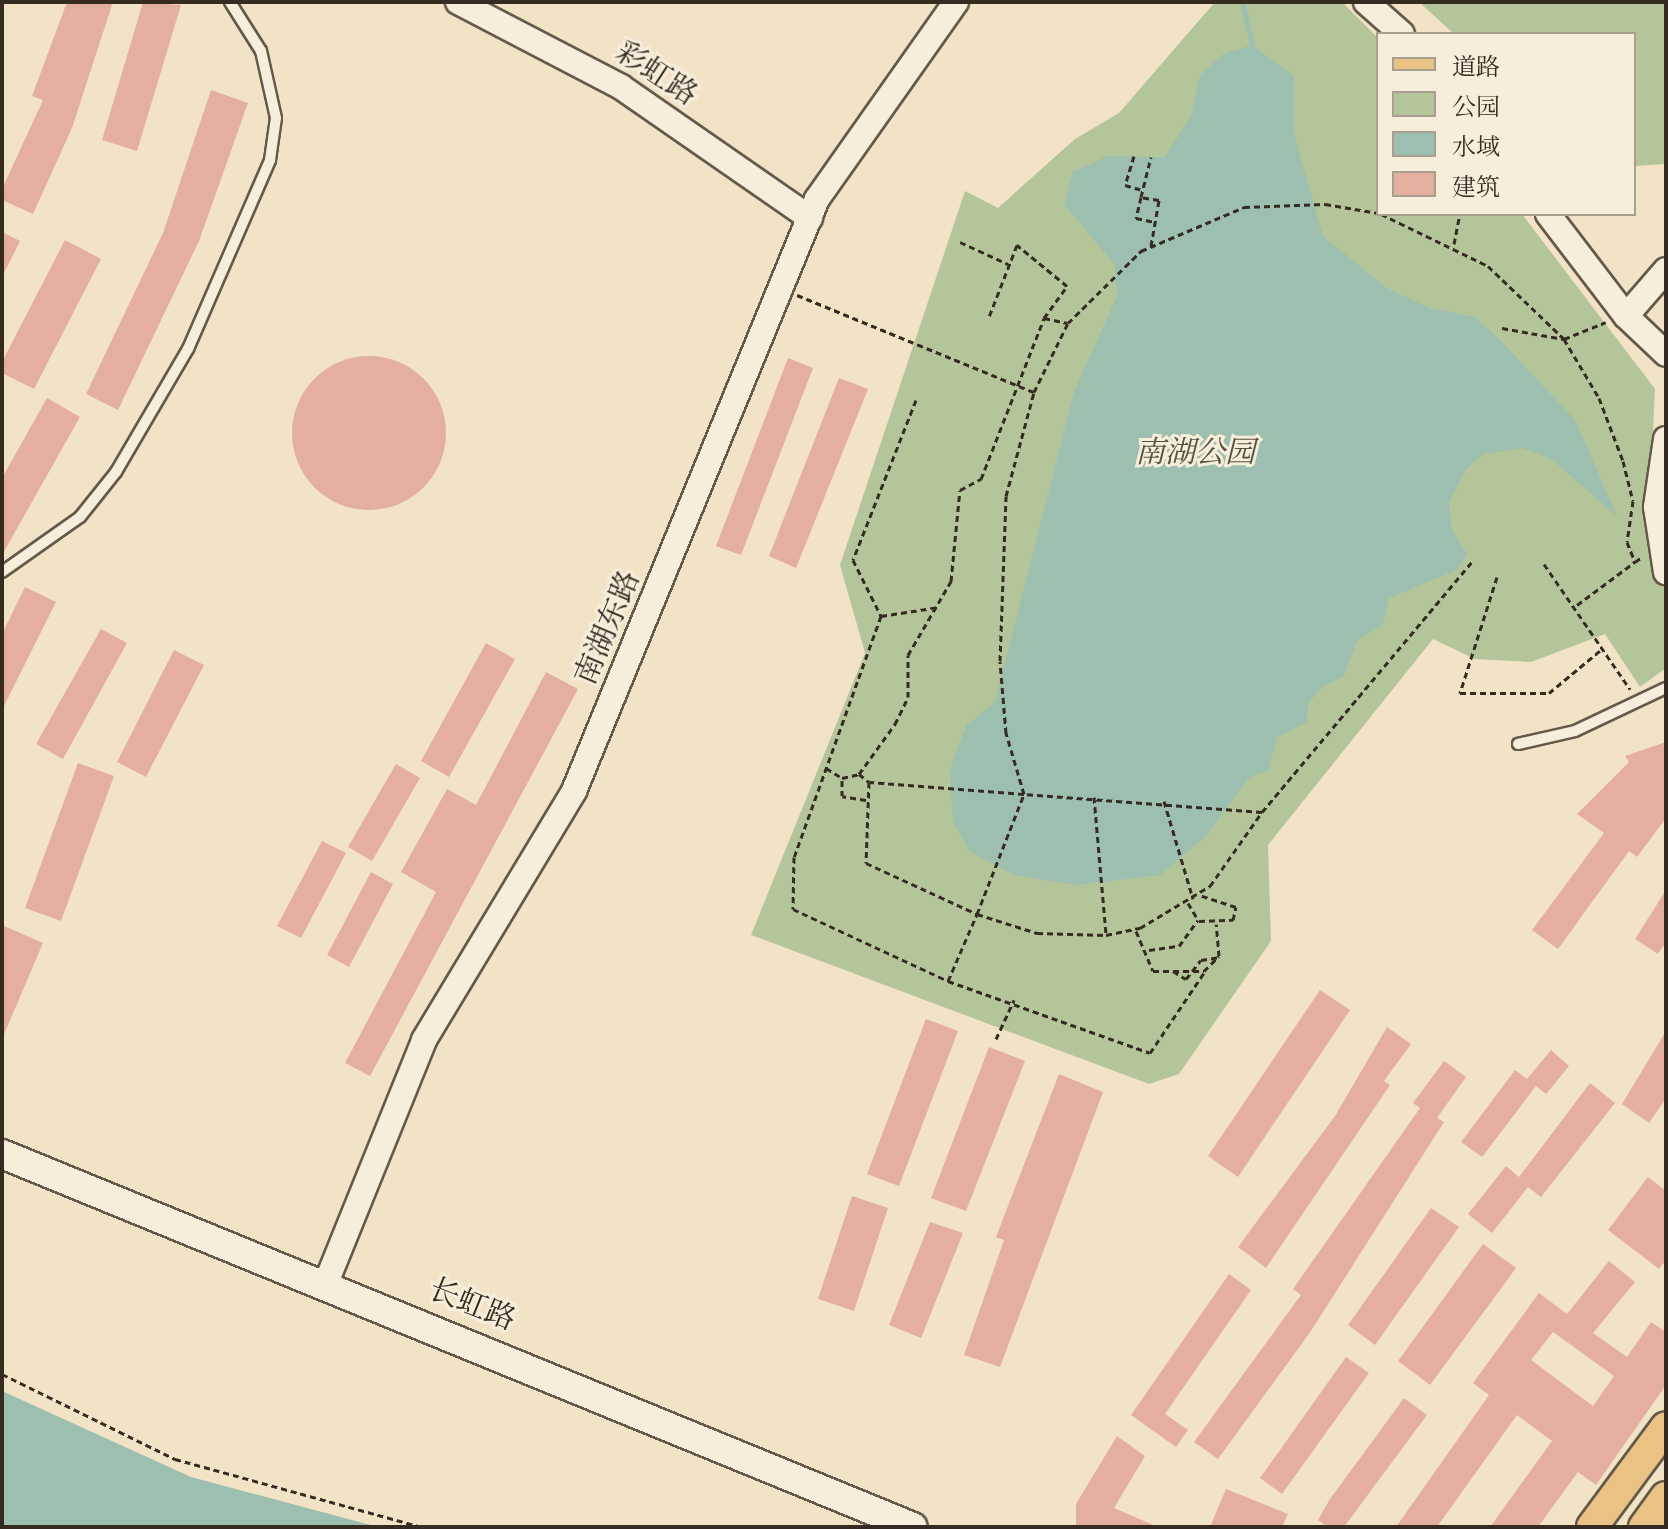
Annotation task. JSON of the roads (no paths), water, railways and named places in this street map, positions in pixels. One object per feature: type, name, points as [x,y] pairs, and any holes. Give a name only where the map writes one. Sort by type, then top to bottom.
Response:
[{"type":"main road","name":"长虹路","points":[[2,1154],[326,1283],[913,1527]]},
{"type":"main road","points":[[1592,1527],[1666,1427]]},
{"type":"main road","points":[[1644,1527],[1666,1497]]},
{"type":"street","name":"彩虹路","points":[[458,2],[621,87],[810,218]]},
{"type":"street","name":"南湖东路","points":[[326,1283],[424,1040],[574,791],[810,218],[956,2]]},
{"type":"street","points":[[1366,2],[1400,32]]},
{"type":"street","points":[[1550,216],[1626,315],[1666,354]]},
{"type":"street","points":[[1626,315],[1666,270]]},
{"type":"street","points":[[1666,439],[1656,507],[1666,572]]},
{"type":"lane","points":[[2,572],[80,517],[116,472],[188,349],[270,160],[276,118],[261,51],[230,2]]},
{"type":"lane","points":[[1518,744],[1641,705],[1666,688]]},
{"type":"water","points":[[1252,45],[1294,76],[1294,134],[1323,236],[1385,287],[1429,308],[1475,317],[1500,340],[1575,420],[1617,516],[1550,458],[1522,448],[1484,454],[1466,469],[1449,503],[1452,530],[1467,554],[1457,570],[1389,598],[1383,624],[1357,641],[1344,676],[1322,687],[1308,704],[1307,722],[1277,737],[1269,769],[1249,778],[1205,837],[1160,875],[1078,885],[1014,875],[969,851],[953,821],[950,769],[966,726],[995,702],[1074,392],[1117,296],[1115,265],[1064,204],[1073,172],[1108,156],[1165,157],[1191,116],[1200,75],[1223,54]]},
{"type":"water","points":[[2,1391],[191,1477],[378,1527],[2,1527]]},
{"type":"waterway","points":[[1242,2],[1252,45]]},
{"type":"park label","name":"南湖公园","points":[[1195,453]]}]
